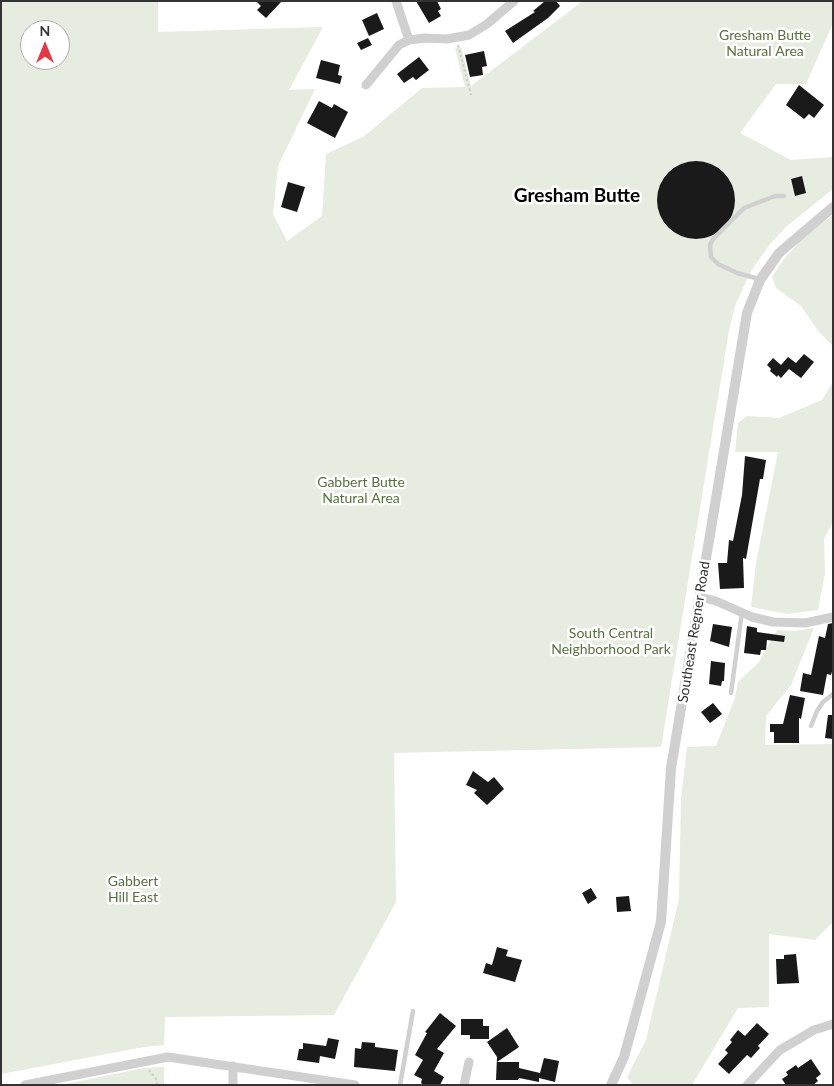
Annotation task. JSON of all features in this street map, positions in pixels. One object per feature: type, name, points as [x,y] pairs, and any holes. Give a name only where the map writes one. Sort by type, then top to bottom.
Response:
[{"type":"street","points":[[396,1],[408,40]]},
{"type":"street","points":[[366,85],[391,53],[408,40],[456,38],[478,30],[514,1]]},
{"type":"street","name":"Southeast Regner Road","points":[[611,1085],[624,1057],[661,922],[671,768],[748,308],[760,280],[784,248],[833,207]]},
{"type":"street","points":[[700,597],[716,601],[762,620],[789,623],[833,617]]},
{"type":"street","points":[[747,1085],[780,1050],[814,1030],[833,1024]]},
{"type":"street","points":[[24,1085],[168,1057],[355,1085]]},
{"type":"street","points":[[464,1085],[469,1062]]},
{"type":"street","points":[[233,1066],[233,1085]]},
{"type":"lane","points":[[760,280],[737,273],[718,264],[711,257],[710,245],[713,239],[744,208],[775,196],[784,196]]},
{"type":"lane","points":[[730,693],[742,612]]},
{"type":"lane","points":[[811,726],[823,702],[833,694]]},
{"type":"lane","points":[[400,1085],[413,1011]]},
{"type":"path","points":[[456,38],[471,95]]},
{"type":"path","points":[[142,1061],[156,1079],[157,1085]]},
{"type":"green space","points":[[1,1],[158,1],[158,32],[323,27],[289,90],[315,89],[278,166],[273,214],[287,241],[322,216],[326,154],[363,137],[422,88],[465,87],[455,48],[461,47],[471,86],[583,1],[833,1],[833,23],[806,84],[776,84],[740,133],[791,160],[833,157],[833,189],[787,226],[770,244],[751,271],[735,306],[729,330],[661,747],[394,753],[396,902],[334,1015],[165,1017],[164,1045],[144,1047],[1,1074]]},
{"type":"green space","points":[[833,215],[833,346],[819,332],[801,306],[776,288],[772,277],[784,259],[805,236]]},
{"type":"green space","points":[[833,382],[833,522],[824,539],[825,573],[818,610],[787,614],[751,607],[756,563],[778,452],[735,452],[738,423],[747,416],[779,418],[822,400]]},
{"type":"green space","points":[[814,628],[791,685],[766,716],[765,745],[833,744],[833,922],[815,940],[769,934],[769,1007],[738,1008],[692,1085],[633,1085],[627,1077],[646,1040],[679,899],[681,799],[687,747],[716,746],[734,701],[738,682],[759,662],[777,630],[795,631]]},
{"type":"green space","points":[[164,1067],[164,1085],[60,1085],[144,1068]]},
{"type":"building","points":[[256,1],[282,1],[266,18],[257,10],[261,6]]},
{"type":"building","points":[[416,1],[437,1],[441,9],[438,11],[441,16],[429,23]]},
{"type":"building","points":[[545,1],[556,1],[560,6],[548,18],[513,43],[505,31],[535,12],[533,11]]},
{"type":"building","points":[[377,13],[384,29],[369,36],[362,20]]},
{"type":"building","points":[[368,38],[372,45],[361,50],[357,43]]},
{"type":"building","points":[[484,51],[487,66],[482,67],[483,75],[470,77],[465,55]]},
{"type":"building","points":[[419,57],[429,70],[416,80],[413,77],[404,83],[397,74]]},
{"type":"building","points":[[321,60],[340,65],[338,75],[342,76],[340,84],[316,78]]},
{"type":"building","points":[[799,85],[824,105],[814,118],[809,114],[804,119],[786,105]]},
{"type":"building","points":[[319,101],[332,108],[334,104],[348,112],[335,138],[307,123]]},
{"type":"building","points":[[696,161],[711,164],[723,173],[732,185],[735,200],[732,215],[723,227],[711,236],[696,239],[681,236],[669,227],[660,215],[657,200],[660,185],[669,173],[681,164]]},
{"type":"building","points":[[802,176],[806,193],[795,196],[791,179]]},
{"type":"building","points":[[288,182],[305,187],[297,212],[281,207]]},
{"type":"building","points":[[804,354],[814,362],[801,378],[789,369],[781,378],[778,375],[777,377],[770,371],[771,369],[767,365],[773,358],[781,365],[788,357],[796,363]]},
{"type":"building","points":[[745,456],[766,460],[763,479],[760,479],[746,559],[743,558],[744,588],[720,589],[718,563],[727,563],[729,540],[733,541],[742,495]]},
{"type":"building","points":[[833,623],[833,668],[831,675],[827,674],[823,695],[800,691],[803,673],[811,675],[819,636],[825,638],[828,624]]},
{"type":"building","points":[[713,624],[732,627],[729,647],[710,641]]},
{"type":"building","points":[[747,626],[757,628],[757,632],[785,636],[784,642],[767,640],[766,650],[761,650],[760,655],[744,653]]},
{"type":"building","points":[[711,661],[725,663],[724,681],[722,681],[721,686],[709,684]]},
{"type":"building","points":[[790,695],[805,698],[801,719],[799,718],[799,743],[774,743],[774,732],[770,732],[770,724],[783,724]]},
{"type":"building","points":[[713,703],[722,714],[710,723],[701,712]]},
{"type":"building","points":[[828,715],[833,715],[833,739],[825,738]]},
{"type":"building","points":[[473,771],[488,782],[494,777],[504,789],[487,805],[474,793],[477,790],[466,785]]},
{"type":"building","points":[[591,888],[597,898],[588,904],[582,893]]},
{"type":"building","points":[[629,896],[631,911],[617,912],[616,897]]},
{"type":"building","points":[[497,947],[508,950],[506,956],[522,960],[515,982],[483,973],[486,963],[492,965]]},
{"type":"building","points":[[796,954],[799,983],[777,984],[776,959],[784,959],[784,955]]},
{"type":"building","points":[[440,1013],[456,1026],[437,1049],[444,1053],[434,1071],[444,1077],[440,1085],[424,1085],[421,1083],[422,1079],[414,1075],[423,1060],[415,1055],[427,1033],[425,1032]]},
{"type":"building","points":[[461,1019],[483,1019],[483,1026],[489,1026],[489,1039],[470,1039],[470,1035],[461,1035]]},
{"type":"building","points":[[757,1023],[769,1034],[758,1046],[760,1048],[751,1058],[747,1055],[729,1074],[718,1064],[728,1053],[725,1050],[732,1042],[730,1040],[738,1030],[745,1036]]},
{"type":"building","points":[[507,1028],[519,1047],[497,1062],[519,1062],[519,1068],[540,1073],[544,1058],[559,1061],[555,1082],[539,1078],[539,1082],[519,1078],[518,1080],[496,1080],[497,1057],[487,1042]]},
{"type":"building","points":[[328,1038],[339,1040],[335,1059],[320,1056],[319,1063],[297,1060],[299,1049],[303,1049],[303,1043],[326,1046]]},
{"type":"building","points":[[362,1042],[375,1043],[375,1047],[398,1050],[395,1071],[354,1067],[355,1048],[361,1049]]},
{"type":"building","points":[[811,1059],[821,1074],[816,1078],[818,1081],[813,1085],[786,1085],[782,1079],[788,1075],[786,1072],[796,1065],[798,1068]]},
{"type":"district","name":"Gresham Butte","points":[[577,196]]},
{"type":"park label","name":"Gresham Butte Natural Area","points":[[765,43]]},
{"type":"park label","name":"Gabbert Butte Natural Area","points":[[361,490]]},
{"type":"park label","name":"South Central Neighborhood Park","points":[[611,642]]},
{"type":"park label","name":"Gabbert Hill East","points":[[133,890]]}]
